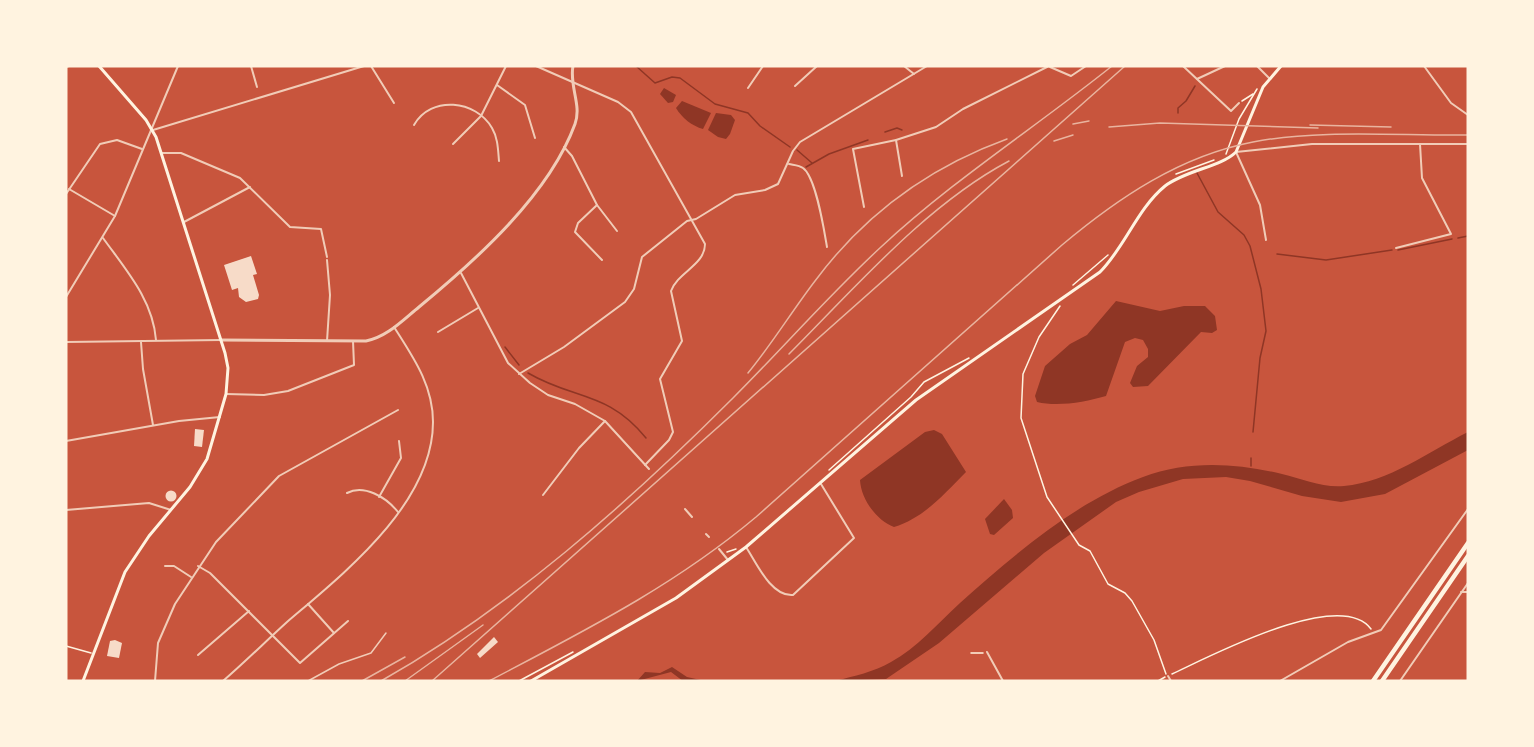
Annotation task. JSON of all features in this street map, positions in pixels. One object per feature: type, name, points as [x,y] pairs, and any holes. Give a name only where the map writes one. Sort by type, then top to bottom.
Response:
[{"type":"highway","points":[[1373,681],[1468,543]]},
{"type":"highway","points":[[1382,681],[1468,556]]},
{"type":"main road","points":[[83,681],[125,572],[203,468],[226,394],[228,368],[184,222],[153,130],[99,66]]},
{"type":"main road","points":[[531,681],[676,598],[746,547],[916,400],[1058,302],[1112,260],[1150,203],[1164,187],[1184,174],[1228,159],[1236,152],[1258,97],[1269,78],[1281,66]]},
{"type":"street","points":[[66,297],[115,216],[178,66]]},
{"type":"street","points":[[251,66],[257,87]]},
{"type":"street","points":[[153,130],[364,66]]},
{"type":"street","points":[[371,66],[394,103]]},
{"type":"street","points":[[453,144],[481,116],[506,66]]},
{"type":"street","points":[[536,66],[618,102],[631,112],[705,244],[702,257],[673,284],[671,291],[682,341],[660,379],[673,432],[669,440],[645,465]]},
{"type":"street","points":[[66,342],[373,340],[394,327],[460,273],[539,188],[564,147],[577,114],[573,66]]},
{"type":"street","points":[[748,87],[762,66]]},
{"type":"street","points":[[795,86],[817,66]]},
{"type":"street","points":[[904,66],[914,74]]},
{"type":"street","points":[[519,374],[564,347],[625,303],[634,289],[642,256],[691,219],[696,219],[735,195],[773,187],[783,177],[793,151],[800,142],[927,66]]},
{"type":"street","points":[[864,207],[853,149],[896,140],[936,127],[963,109],[1049,66],[1071,76],[1086,66]]},
{"type":"street","points":[[1183,66],[1231,111],[1239,103]]},
{"type":"street","points":[[1197,79],[1225,66]]},
{"type":"street","points":[[1257,66],[1269,78]]},
{"type":"street","points":[[1424,66],[1451,103],[1468,115]]},
{"type":"street","points":[[497,85],[525,105],[535,138]]},
{"type":"street","points":[[414,125],[418,117],[428,110],[448,103],[462,105],[481,116],[495,135],[499,161]]},
{"type":"street","points":[[66,193],[100,144],[117,140],[142,149]]},
{"type":"street","points":[[896,140],[902,176]]},
{"type":"street","points":[[1266,240],[1260,204],[1236,152],[1312,144],[1468,144]]},
{"type":"street","points":[[1396,248],[1450,234],[1422,178],[1420,144]]},
{"type":"street","points":[[564,147],[572,156],[597,205],[617,231]]},
{"type":"street","points":[[162,153],[181,153],[240,178],[290,227],[321,229],[327,259],[330,295],[327,341]]},
{"type":"street","points":[[789,164],[807,172],[817,200],[827,247]]},
{"type":"street","points":[[184,222],[250,187]]},
{"type":"street","points":[[69,189],[115,216]]},
{"type":"street","points":[[597,205],[578,223],[574,232],[602,260]]},
{"type":"street","points":[[103,237],[146,298],[155,322],[156,340]]},
{"type":"street","points":[[460,273],[499,348],[519,374],[548,395],[575,404],[605,421],[649,469]]},
{"type":"street","points":[[438,332],[478,308]]},
{"type":"street","points":[[223,681],[374,542],[398,512],[426,463],[433,421],[426,383],[419,366],[394,327]]},
{"type":"street","points":[[141,341],[143,369],[153,425]]},
{"type":"street","points":[[226,394],[264,395],[288,391],[354,365],[353,341]]},
{"type":"street","points":[[155,681],[158,643],[175,604],[216,542],[279,476],[398,410]]},
{"type":"street","points":[[66,441],[153,425],[220,417]]},
{"type":"street","points":[[543,495],[579,448],[605,421]]},
{"type":"street","points":[[379,497],[400,458],[399,441]]},
{"type":"street","points":[[746,547],[765,576],[784,593],[793,595],[804,587],[854,538],[820,483]]},
{"type":"street","points":[[346,493],[356,488],[364,489],[398,512]]},
{"type":"street","points":[[66,510],[141,503],[160,505],[171,510]]},
{"type":"street","points":[[685,509],[692,517]]},
{"type":"street","points":[[1280,681],[1348,642],[1381,630],[1468,509]]},
{"type":"street","points":[[719,549],[728,560]]},
{"type":"street","points":[[165,566],[174,566],[191,577]]},
{"type":"street","points":[[198,566],[210,573],[300,663],[348,621]]},
{"type":"street","points":[[1400,681],[1468,583]]},
{"type":"street","points":[[1461,592],[1468,592]]},
{"type":"street","points":[[308,604],[334,633]]},
{"type":"street","points":[[198,655],[249,611]]},
{"type":"street","points":[[987,652],[1003,681]]},
{"type":"street","points":[[1167,676],[1171,681]]},
{"type":"lane","points":[[308,681],[339,664],[371,653],[386,633]]},
{"type":"path","points":[[1174,176],[1225,155],[1239,119],[1258,88]]},
{"type":"path","points":[[1239,103],[1254,94]]},
{"type":"path","points":[[1071,287],[1111,252]]},
{"type":"path","points":[[1058,302],[1060,306],[1039,337],[1023,374],[1021,418],[1040,479],[1057,514],[1079,545],[1090,551],[1108,584],[1125,593],[1132,601],[1154,640],[1167,676]]},
{"type":"path","points":[[1158,681],[1255,635],[1324,616],[1348,617],[1369,626],[1373,633]]},
{"type":"path","points":[[66,646],[94,654]]},
{"type":"path","points":[[971,652],[987,652]]},
{"type":"shaded area","points":[[664,88],[676,95],[673,102],[668,103],[660,94]]},
{"type":"shaded area","points":[[682,101],[711,113],[703,129],[691,124],[678,112],[676,108]]},
{"type":"shaded area","points":[[716,113],[731,115],[735,120],[726,139],[708,130]]},
{"type":"shaded area","points":[[1116,301],[1160,311],[1184,306],[1205,306],[1215,316],[1217,330],[1212,333],[1201,332],[1148,386],[1133,387],[1130,383],[1137,366],[1148,357],[1148,349],[1143,340],[1135,338],[1125,342],[1106,396],[1072,403],[1037,402],[1035,396],[1045,366],[1070,344],[1087,335]]},
{"type":"shaded area","points":[[934,430],[942,434],[966,472],[941,497],[915,518],[894,527],[887,524],[866,501],[860,480],[925,432]]},
{"type":"shaded area","points":[[1468,432],[1468,450],[1385,494],[1341,502],[1302,496],[1250,481],[1226,477],[1183,479],[1139,492],[1116,502],[1044,553],[939,643],[886,679],[835,681],[878,668],[901,656],[1046,531],[1093,500],[1143,477],[1177,468],[1212,465],[1247,467],[1320,484],[1344,486],[1377,479]]},
{"type":"shaded area","points":[[1004,499],[1012,510],[1013,518],[994,535],[990,534],[985,519]]},
{"type":"shaded area","points":[[672,667],[687,677],[705,681],[683,681],[671,672],[637,681],[645,672],[660,673]]},
{"type":"building","points":[[251,256],[257,274],[253,275],[259,295],[258,299],[246,302],[239,297],[238,288],[232,290],[224,265]]},
{"type":"building","points":[[195,429],[204,430],[202,447],[194,446]]},
{"type":"building","points":[[171,491],[175,492],[175,500],[171,501],[167,500],[166,496],[167,492]]},
{"type":"building","points":[[494,637],[498,642],[480,658],[477,654]]},
{"type":"building","points":[[115,640],[122,643],[119,658],[107,656],[110,641]]},
{"type":"waterway","points":[[636,66],[655,83],[672,77],[680,78],[715,104],[748,113],[760,126],[790,147]]},
{"type":"waterway","points":[[1178,113],[1178,108],[1186,101],[1195,86]]},
{"type":"waterway","points":[[885,132],[897,128],[902,130]]},
{"type":"waterway","points":[[806,167],[829,154],[868,140]]},
{"type":"waterway","points":[[797,150],[812,163]]},
{"type":"waterway","points":[[1197,173],[1218,212],[1244,235],[1250,246],[1261,289],[1266,331],[1260,358],[1253,432]]},
{"type":"waterway","points":[[1458,238],[1468,236]]},
{"type":"waterway","points":[[1398,250],[1452,239]]},
{"type":"waterway","points":[[1277,254],[1326,260],[1392,250]]},
{"type":"waterway","points":[[505,347],[519,365]]},
{"type":"waterway","points":[[528,373],[545,382],[604,404],[632,423],[646,438]]},
{"type":"waterway","points":[[1251,458],[1251,466]]},
{"type":"railway","points":[[381,681],[476,621],[566,552],[693,437],[843,284],[908,222],[1112,66]]},
{"type":"railway","points":[[432,681],[1125,66]]},
{"type":"railway","points":[[1073,124],[1089,121]]},
{"type":"railway","points":[[1109,127],[1160,123],[1318,128]]},
{"type":"railway","points":[[1310,125],[1391,127]]},
{"type":"railway","points":[[489,681],[661,586],[725,542],[1062,245],[1105,211],[1151,181],[1200,157],[1253,142],[1278,138],[1332,134],[1468,135]]},
{"type":"railway","points":[[1054,141],[1073,135]]},
{"type":"railway","points":[[748,373],[834,257],[877,214],[925,179],[979,150],[1007,139]]},
{"type":"railway","points":[[789,354],[920,224],[978,179],[1009,161]]},
{"type":"railway","points":[[405,681],[483,625]]},
{"type":"railway","points":[[362,681],[405,657]]}]
